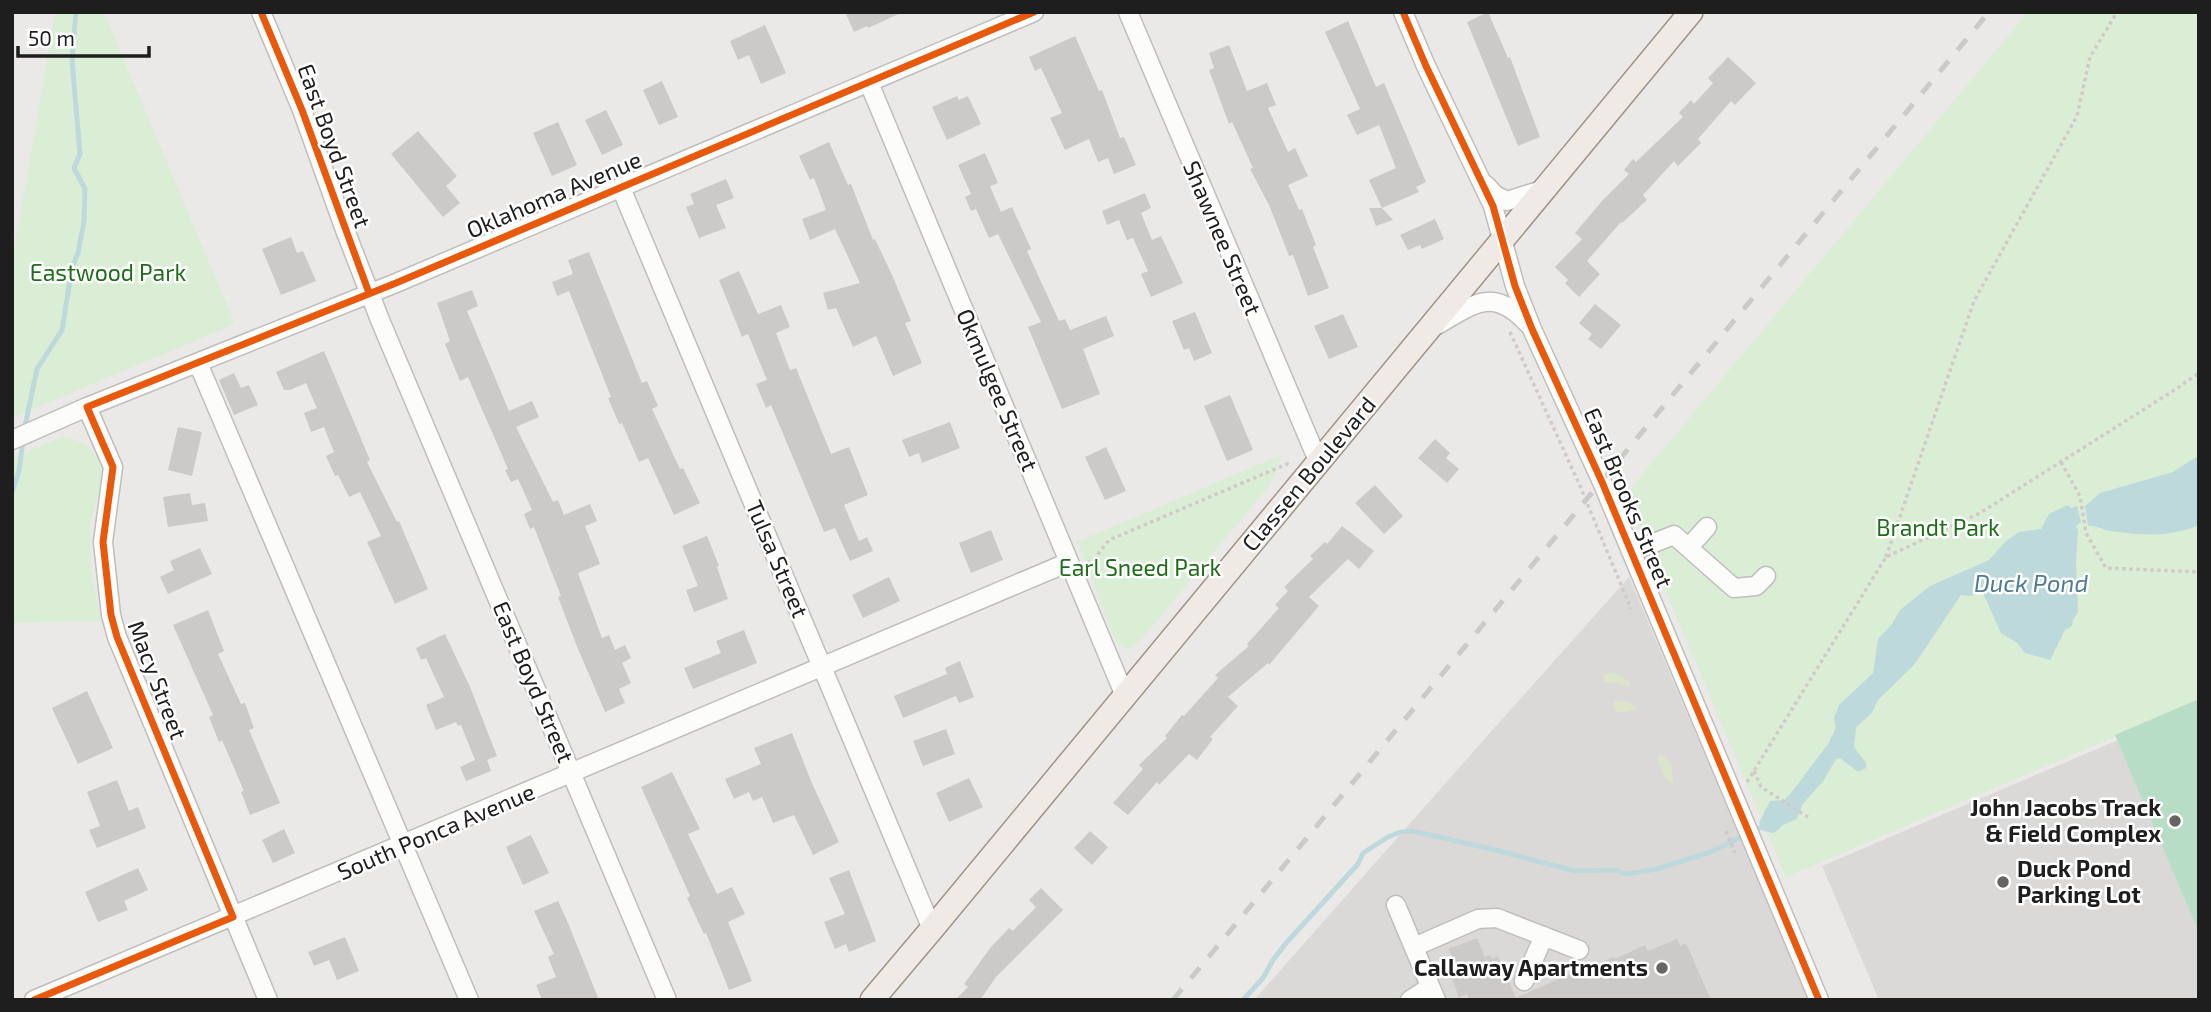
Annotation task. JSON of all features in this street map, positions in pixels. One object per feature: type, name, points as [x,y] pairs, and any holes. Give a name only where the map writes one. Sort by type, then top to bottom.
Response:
[{"type":"main road","name":"Classen Boulevard","points":[[872,1000],[1691,12]]},
{"type":"street","name":"East Boyd Street","points":[[261,12],[302,110],[369,293],[667,1000]]},
{"type":"street","name":"Oklahoma Avenue","points":[[12,440],[621,188],[1034,12]]},
{"type":"street","name":"Shawnee Street","points":[[1128,12],[1314,468]]},
{"type":"street","name":"East Brooks Street","points":[[1404,12],[1426,66],[1493,206],[1515,286],[1532,329],[1631,552],[1819,1000]]},
{"type":"street","name":"Okmulgee Street","points":[[869,83],[1125,696]]},
{"type":"street","points":[[1479,177],[1495,195],[1507,201],[1545,189]]},
{"type":"street","name":"Tulsa Street","points":[[621,188],[932,929]]},
{"type":"street","points":[[1429,328],[1475,303],[1493,300],[1517,311],[1532,329]]},
{"type":"street","points":[[198,363],[468,1000]]},
{"type":"street","name":"Macy Street","points":[[87,407],[113,467],[103,542],[111,615],[117,637],[268,1000]]},
{"type":"street","points":[[1689,547],[1706,527]]},
{"type":"street","points":[[1631,552],[1674,535],[1734,588],[1756,586],[1766,576]]},
{"type":"street","name":"South Ponca Avenue","points":[[34,1000],[1070,565]]},
{"type":"street","points":[[1396,905],[1433,993],[1410,1000]]},
{"type":"street","points":[[1414,947],[1478,919],[1497,918],[1579,950]]},
{"type":"street","points":[[1524,981],[1544,936]]},
{"type":"path","points":[[1742,789],[1886,557],[1974,301],[2077,116],[2090,57],[2117,12]]},
{"type":"path","points":[[1508,328],[1580,486],[1631,609]]},
{"type":"path","points":[[1886,557],[1980,513],[2199,373]]},
{"type":"path","points":[[2061,462],[2080,496],[2086,533],[2106,568],[2199,572]]},
{"type":"path","points":[[1070,565],[1094,559],[1108,540],[1287,464],[1314,468]]},
{"type":"path","points":[[1754,771],[1757,783],[1808,817]]},
{"type":"path","points":[[1726,831],[1735,853]]},
{"type":"shaded area","points":[[1629,577],[1809,1000],[1254,1000],[1488,735]]},
{"type":"shaded area","name":"Duck Pond Parking Lot","points":[[2118,740],[2199,933],[2199,1000],[1879,1000],[1822,866]]},
{"type":"green space","name":"Eastwood Park","points":[[55,12],[104,12],[235,324],[12,418],[12,261]]},
{"type":"green space","name":"Brandt Park","points":[[2028,12],[2199,12],[2199,701],[1786,877],[1625,495]]},
{"type":"green space","points":[[62,437],[87,446],[95,453],[100,465],[101,481],[91,523],[90,547],[101,621],[12,623],[12,458]]},
{"type":"green space","name":"Earl Sneed Park","points":[[1281,455],[1276,473],[1268,487],[1140,641],[1129,650],[1119,645],[1077,542]]},
{"type":"green space","points":[[1612,672],[1630,682],[1630,687],[1616,682],[1603,683],[1604,674]]},
{"type":"green space","name":"John Jacobs Track & Field Complex","points":[[2199,699],[2199,933],[2115,735]]},
{"type":"green space","points":[[1615,701],[1629,702],[1638,709],[1619,713],[1613,707]]},
{"type":"green space","points":[[1660,756],[1666,757],[1672,768],[1673,786],[1665,777],[1658,761]]},
{"type":"water","points":[[2199,455],[2199,525],[2177,532],[2155,534],[2088,526],[2085,506],[2100,493],[2173,472]]},
{"type":"water","name":"Duck Pond","points":[[2068,505],[2071,508],[2077,506],[2081,522],[2076,526],[2078,612],[2072,626],[2065,630],[2050,660],[2025,653],[2017,643],[2001,633],[1983,593],[1961,595],[1914,665],[1878,700],[1872,713],[1856,727],[1854,747],[1866,763],[1866,768],[1858,772],[1840,758],[1836,759],[1824,780],[1802,805],[1797,819],[1783,825],[1774,833],[1763,831],[1759,823],[1770,801],[1784,800],[1791,793],[1828,744],[1836,728],[1834,718],[1839,705],[1873,673],[1878,639],[1900,610],[1930,586],[1989,560],[2006,541],[2019,532],[2041,529],[2049,514]]},
{"type":"building","points":[[845,12],[903,12],[854,32]]},
{"type":"building","points":[[1488,12],[1508,58],[1510,57],[1540,137],[1518,146],[1467,22]]},
{"type":"building","points":[[1348,21],[1376,87],[1384,83],[1426,182],[1416,187],[1419,192],[1382,208],[1369,180],[1396,168],[1379,125],[1357,135],[1347,115],[1360,109],[1325,32]]},
{"type":"building","points":[[765,25],[786,73],[761,84],[749,55],[738,60],[730,41]]},
{"type":"building","points":[[1075,36],[1099,91],[1102,90],[1120,138],[1124,137],[1136,165],[1114,174],[1108,158],[1098,162],[1089,139],[1065,150],[1050,118],[1062,113],[1041,68],[1035,71],[1029,57]]},
{"type":"building","points":[[1229,45],[1247,91],[1267,83],[1276,105],[1268,108],[1288,152],[1295,148],[1308,176],[1288,185],[1299,210],[1302,209],[1329,288],[1308,296],[1293,255],[1289,256],[1232,122],[1229,124],[1209,70],[1214,68],[1209,53]]},
{"type":"building","points":[[1728,57],[1756,83],[1735,105],[1731,101],[1698,139],[1701,143],[1678,166],[1674,161],[1643,195],[1647,200],[1621,222],[1587,261],[1600,274],[1579,297],[1565,283],[1568,280],[1555,267],[1582,239],[1575,233],[1629,174],[1624,170],[1633,159],[1636,162],[1683,117],[1679,113],[1691,100],[1694,104],[1713,83],[1708,78]]},
{"type":"building","points":[[662,81],[678,117],[659,125],[643,90]]},
{"type":"building","points":[[957,96],[959,100],[968,96],[981,124],[947,140],[932,107]]},
{"type":"building","points":[[606,110],[623,145],[602,155],[585,120]]},
{"type":"building","points":[[558,122],[577,165],[552,176],[533,133]]},
{"type":"building","points":[[418,131],[457,176],[446,186],[460,203],[443,217],[391,154]]},
{"type":"building","points":[[829,142],[848,185],[851,184],[873,240],[875,239],[893,277],[911,321],[905,323],[922,363],[893,376],[876,336],[853,347],[836,308],[828,310],[823,293],[860,283],[835,229],[810,240],[802,219],[826,210],[814,178],[810,180],[799,156]]},
{"type":"building","points":[[985,153],[998,183],[990,186],[1001,212],[1012,207],[1031,249],[1027,251],[1059,321],[1065,319],[1070,330],[1106,316],[1114,336],[1083,349],[1100,394],[1062,409],[1028,327],[1041,322],[998,234],[989,238],[976,209],[971,211],[965,197],[971,194],[958,165]]},
{"type":"building","points":[[726,179],[734,198],[716,205],[726,228],[699,238],[686,207],[694,204],[690,194]]},
{"type":"building","points":[[1145,193],[1151,208],[1141,213],[1152,240],[1161,236],[1183,283],[1151,297],[1141,274],[1148,271],[1133,238],[1127,240],[1119,220],[1107,225],[1102,211]]},
{"type":"building","points":[[1369,208],[1382,208],[1393,220],[1376,226]]},
{"type":"building","points":[[1435,219],[1444,239],[1422,249],[1420,245],[1408,250],[1400,235]]},
{"type":"building","points":[[291,237],[297,253],[303,251],[316,281],[281,295],[262,249]]},
{"type":"building","points":[[589,252],[642,383],[647,381],[658,406],[652,409],[680,469],[683,468],[700,503],[674,515],[648,458],[639,462],[622,423],[619,424],[569,291],[557,296],[552,282],[573,274],[568,260]]},
{"type":"building","points":[[739,271],[758,314],[781,305],[790,327],[776,333],[790,370],[796,368],[831,454],[849,447],[868,495],[844,505],[859,541],[867,537],[873,551],[850,561],[835,528],[824,532],[771,405],[766,408],[756,384],[767,380],[748,334],[742,337],[719,280]]},
{"type":"building","points":[[472,290],[478,306],[467,311],[509,411],[532,401],[539,417],[516,427],[553,502],[558,500],[564,515],[590,504],[597,521],[585,526],[600,564],[578,573],[602,638],[609,635],[615,650],[625,645],[631,658],[622,663],[631,683],[619,689],[625,703],[605,712],[576,644],[534,527],[530,529],[524,514],[532,510],[518,479],[511,482],[505,470],[508,469],[468,377],[460,381],[445,344],[450,341],[437,303]]},
{"type":"building","points":[[1595,304],[1621,325],[1601,349],[1588,339],[1592,334],[1579,323]]},
{"type":"building","points":[[1195,312],[1212,353],[1194,361],[1189,348],[1184,350],[1172,321]]},
{"type":"building","points":[[1343,314],[1358,347],[1329,359],[1314,326]]},
{"type":"building","points":[[324,351],[370,460],[367,462],[397,522],[399,521],[428,589],[395,604],[367,542],[381,536],[360,492],[349,497],[338,475],[335,476],[326,456],[334,452],[324,427],[311,432],[304,413],[317,408],[306,383],[284,390],[276,372]]},
{"type":"building","points":[[234,373],[241,388],[249,385],[258,405],[234,415],[219,380]]},
{"type":"building","points":[[1230,395],[1253,450],[1227,461],[1204,406]]},
{"type":"building","points":[[950,422],[960,448],[922,463],[919,453],[909,457],[902,440]]},
{"type":"building","points":[[178,427],[202,432],[192,476],[168,470]]},
{"type":"building","points":[[1435,439],[1450,453],[1446,458],[1459,469],[1447,483],[1418,458]]},
{"type":"building","points":[[1106,447],[1126,491],[1105,500],[1085,457]]},
{"type":"building","points":[[1375,485],[1403,516],[1384,534],[1355,503]]},
{"type":"building","points":[[190,493],[192,505],[205,503],[208,521],[168,527],[163,497]]},
{"type":"building","points":[[1342,526],[1374,551],[1359,569],[1348,559],[1309,597],[1319,606],[1269,665],[1268,663],[1228,697],[1238,706],[1210,737],[1213,739],[1197,760],[1189,754],[1159,785],[1157,782],[1128,815],[1113,803],[1143,769],[1139,765],[1167,738],[1165,736],[1182,715],[1184,716],[1218,678],[1215,675],[1249,646],[1247,644],[1279,608],[1275,605],[1288,591],[1284,587],[1313,559],[1310,556],[1325,542],[1327,544]]},
{"type":"building","points":[[991,530],[1003,560],[971,573],[959,543]]},
{"type":"building","points":[[707,536],[728,599],[694,612],[686,590],[698,586],[682,546]]},
{"type":"building","points":[[200,548],[212,574],[168,594],[160,577],[174,570],[170,561]]},
{"type":"building","points":[[889,577],[900,601],[863,618],[852,595]]},
{"type":"building","points":[[208,610],[224,651],[218,654],[241,704],[245,703],[254,728],[249,730],[280,803],[250,815],[241,792],[244,791],[222,740],[219,742],[209,717],[213,715],[173,625]]},
{"type":"building","points":[[744,630],[757,663],[693,689],[684,668],[721,653],[716,641]]},
{"type":"building","points":[[445,634],[470,687],[497,756],[487,760],[491,771],[466,781],[460,767],[475,760],[461,725],[458,726],[456,722],[436,730],[426,705],[444,697],[426,658],[421,660],[416,648]]},
{"type":"building","points":[[960,661],[974,697],[959,703],[956,696],[903,718],[894,696],[947,674],[945,668]]},
{"type":"building","points":[[87,691],[113,748],[78,764],[52,708]]},
{"type":"building","points":[[946,729],[955,754],[923,766],[913,741]]},
{"type":"building","points":[[792,733],[839,842],[813,855],[794,815],[773,823],[762,797],[753,801],[749,792],[734,799],[725,779],[761,764],[754,748]]},
{"type":"building","points":[[672,772],[700,829],[688,834],[717,894],[732,887],[745,914],[728,922],[752,981],[729,990],[641,787]]},
{"type":"building","points":[[969,778],[983,807],[949,822],[936,793]]},
{"type":"building","points":[[117,780],[129,811],[138,807],[146,828],[97,848],[89,830],[100,826],[87,792]]},
{"type":"building","points":[[284,829],[295,853],[273,863],[262,840]]},
{"type":"building","points":[[1090,831],[1108,847],[1092,865],[1074,848]]},
{"type":"building","points":[[531,835],[549,873],[523,885],[506,847]]},
{"type":"building","points":[[138,868],[148,890],[124,901],[128,910],[98,922],[85,892]]},
{"type":"building","points":[[849,870],[876,941],[849,952],[846,944],[835,949],[824,922],[845,914],[829,878]]},
{"type":"building","points":[[1041,888],[1063,910],[996,977],[980,1000],[955,1000],[968,987],[964,984],[991,947],[1009,928],[1013,931],[1036,907],[1029,900]]},
{"type":"building","points":[[558,901],[599,1000],[542,1000],[536,985],[556,977],[548,957],[554,954],[534,911]]},
{"type":"building","points":[[345,937],[359,971],[337,980],[329,960],[314,966],[308,952]]},
{"type":"building","name":"Callaway Apartments","points":[[1477,938],[1485,957],[1490,955],[1492,959],[1498,956],[1516,998],[1592,964],[1593,966],[1614,957],[1615,959],[1645,945],[1648,951],[1677,939],[1680,946],[1686,943],[1711,1000],[1470,1000],[1467,994],[1459,997],[1444,959],[1452,956],[1448,949]]},
{"type":"waterway","points":[[24,431],[37,369],[62,330],[72,268],[84,222],[85,189],[74,168],[80,154],[72,60],[76,12]]},
{"type":"waterway","points":[[12,492],[19,471],[23,441]]},
{"type":"waterway","points":[[1243,1000],[1263,978],[1287,942],[1358,864],[1363,853],[1401,832],[1413,831],[1575,871],[1615,870],[1626,874],[1657,869],[1711,852],[1761,827]]},
{"type":"railway","points":[[1173,1000],[1989,12]]},
{"type":"cycle path","points":[[261,12],[302,110],[369,293]]},
{"type":"cycle path","points":[[34,1000],[233,917],[117,637],[111,615],[103,542],[113,467],[87,407],[396,283],[1034,12]]},
{"type":"cycle path","points":[[1403,12],[1493,206],[1515,286],[1532,329],[1602,482],[1819,1000]]},
{"type":"place","name":"John Jacobs Track & Field Complex","points":[[2175,821]]},
{"type":"place","name":"Duck Pond Parking Lot","points":[[2003,882]]},
{"type":"place","name":"Callaway Apartments","points":[[1662,968]]}]
